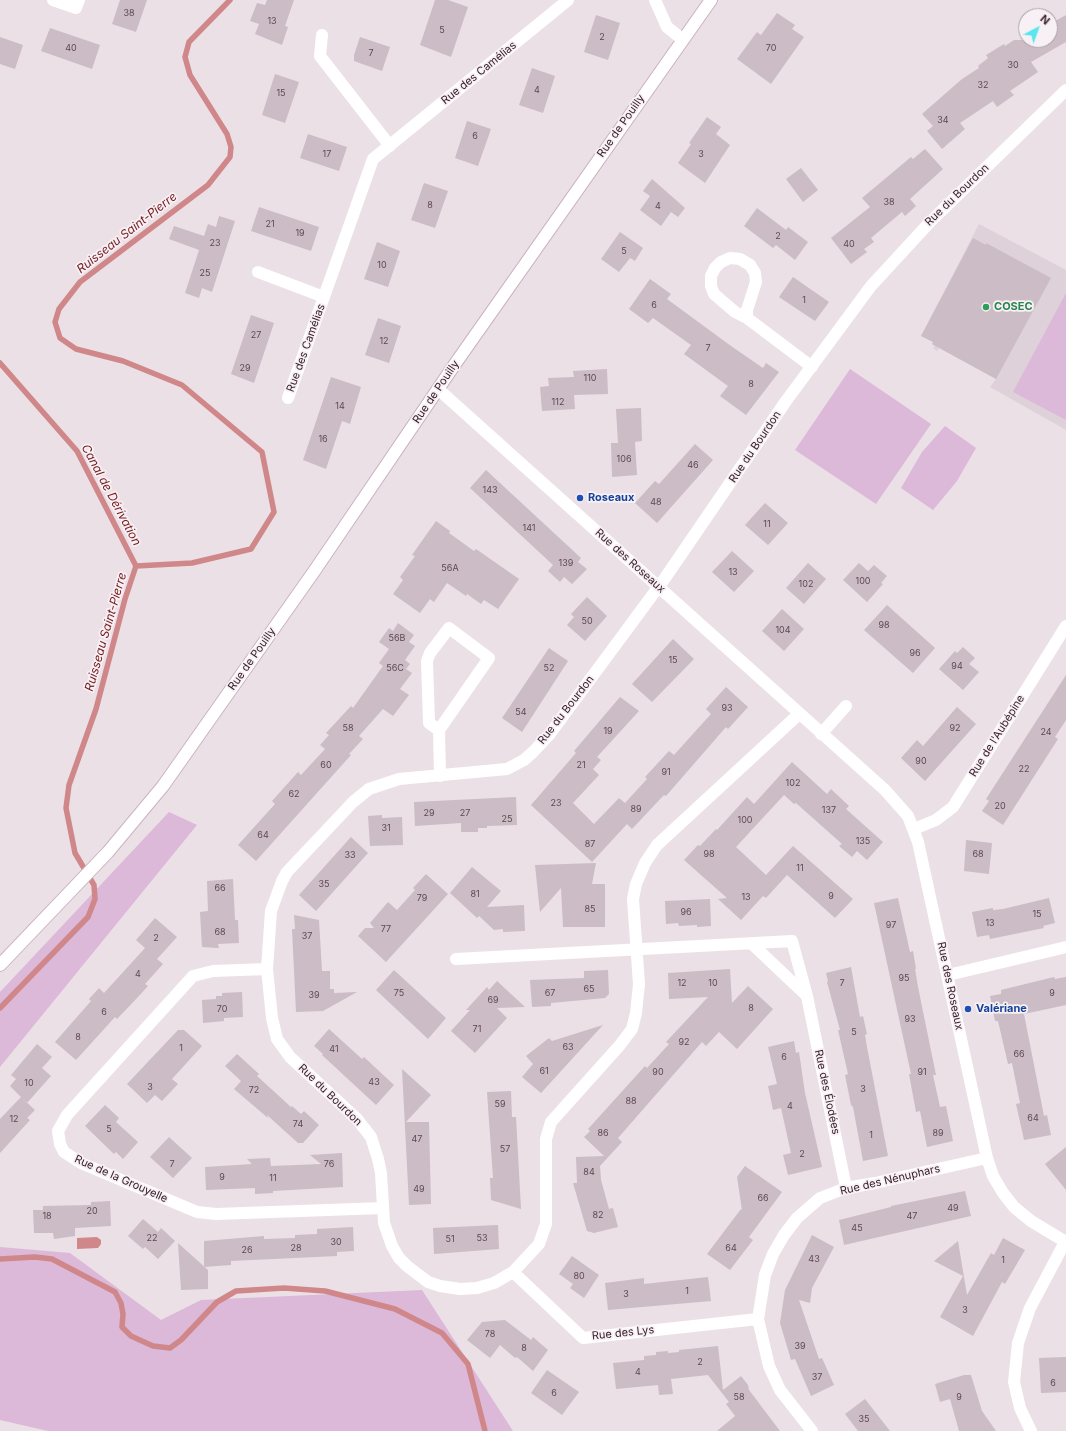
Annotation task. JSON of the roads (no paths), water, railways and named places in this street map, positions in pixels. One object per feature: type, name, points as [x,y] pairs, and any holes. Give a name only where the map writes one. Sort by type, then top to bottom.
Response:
[{"type":"street","points":[[53,0],[76,8],[79,0]]},
{"type":"street","name":"Rue des Camélias","points":[[288,398],[373,159],[568,0]]},
{"type":"street","points":[[655,0],[667,27],[682,39]]},
{"type":"street","name":"Rue de Pouilly","points":[[0,965],[108,852],[163,786],[315,570],[438,389],[682,39],[711,0]]},
{"type":"street","points":[[322,35],[320,56],[390,146]]},
{"type":"street","name":"Rue du Bourdon","points":[[799,714],[667,835],[650,853],[636,884],[633,899],[638,999],[632,1029],[620,1045],[551,1122],[546,1139],[547,1213],[544,1234],[534,1252],[513,1272],[494,1284],[477,1288],[451,1288],[428,1282],[399,1258],[392,1246],[384,1223],[378,1159],[371,1137],[357,1119],[290,1057],[277,1039],[272,1018],[267,968],[271,911],[278,890],[287,872],[353,802],[369,789],[399,779],[495,772],[516,766],[549,735],[659,586],[786,401],[871,286],[930,222],[1066,90]]},
{"type":"street","points":[[747,318],[747,310],[756,282],[755,273],[750,265],[740,259],[730,258],[721,262],[715,268],[711,276],[711,286],[714,294],[735,312],[747,318],[812,367]]},
{"type":"street","name":"Rue des Camélias","points":[[258,272],[324,297]]},
{"type":"street","name":"Rue des Roseaux","points":[[438,389],[885,790],[908,816],[914,829],[948,974],[986,1158],[993,1176],[1003,1193],[1014,1207],[1031,1221],[1065,1242]]},
{"type":"street","name":"Rue de l'Aubépine","points":[[914,829],[936,820],[953,807],[1066,626]]},
{"type":"street","points":[[439,730],[429,723],[428,661],[430,653],[448,628],[490,658],[439,730],[440,776]]},
{"type":"street","points":[[821,734],[846,706]]},
{"type":"street","name":"Rue des Élodées","points":[[636,949],[792,941],[807,996],[846,1188]]},
{"type":"street","points":[[751,943],[807,996]]},
{"type":"street","points":[[948,974],[1066,947]]},
{"type":"street","points":[[456,959],[636,949]]},
{"type":"street","name":"Rue de la Grouyelle","points":[[267,968],[213,971],[193,976],[67,1115],[58,1131],[60,1144],[64,1152],[71,1158],[81,1163],[197,1212],[216,1214],[383,1208]]},
{"type":"street","name":"Rue des Nénuphars","points":[[812,1431],[780,1390],[769,1366],[758,1319],[765,1275],[773,1254],[784,1235],[797,1218],[820,1198],[846,1188],[986,1158]]},
{"type":"street","points":[[1031,1431],[1020,1408],[1014,1382],[1018,1343],[1030,1308],[1065,1242]]},
{"type":"street","name":"Rue des Lys","points":[[513,1272],[583,1338],[758,1319]]},
{"type":"waterway","name":"Ruisseau Saint-Pierre","points":[[0,1008],[88,917],[95,899],[94,885],[75,853],[66,808],[69,785],[96,709],[125,599],[136,566],[192,563],[251,549],[274,512],[262,452],[182,385],[123,361],[76,349],[60,338],[55,322],[59,309],[80,282],[208,185],[230,157],[231,147],[227,134],[190,75],[185,57],[189,42],[230,0]]},
{"type":"waterway","name":"Canal de Dérivation","points":[[0,363],[77,451],[136,566]]},
{"type":"waterway","name":"Ruisseau Saint-Pierre","points":[[0,1259],[35,1257],[52,1259],[115,1292],[121,1303],[123,1314],[122,1327],[131,1336],[153,1346],[170,1348],[181,1340],[217,1302],[236,1291],[284,1288],[325,1291],[395,1309],[442,1333],[468,1364],[485,1431]]},
{"type":"place","name":"COSEC","points":[[986,307]]},
{"type":"place","name":"Roseaux","points":[[580,498]]},
{"type":"place","name":"Valériane","points":[[968,1009]]}]
